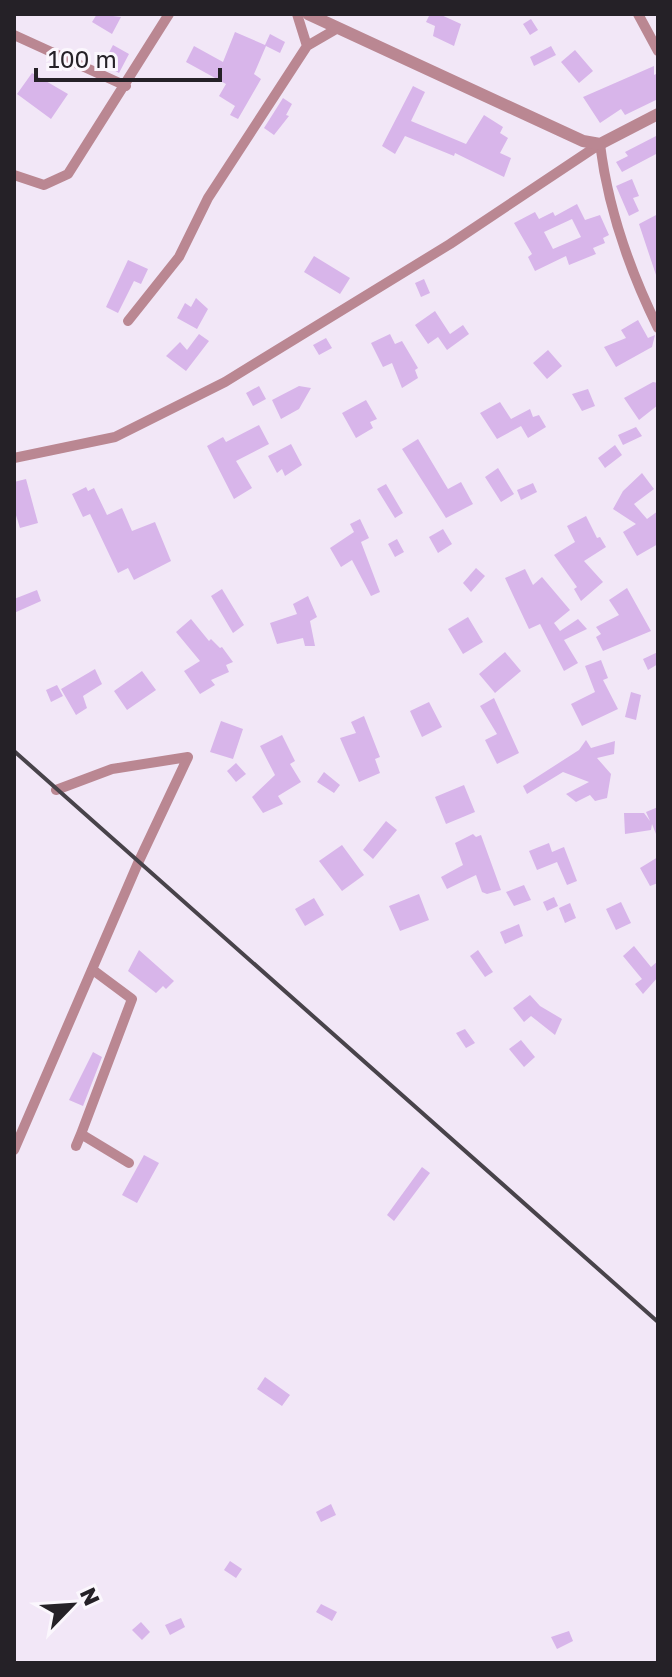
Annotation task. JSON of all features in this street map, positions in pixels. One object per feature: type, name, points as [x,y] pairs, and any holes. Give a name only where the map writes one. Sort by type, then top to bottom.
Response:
[{"type":"street","points":[[14,175],[44,185],[63,179],[126,86],[169,14]]},
{"type":"street","points":[[297,14],[307,46]]},
{"type":"street","points":[[308,14],[560,132],[600,144]]},
{"type":"street","points":[[638,14],[658,51]]},
{"type":"street","points":[[128,321],[179,257],[208,198],[307,46],[338,28]]},
{"type":"street","points":[[14,35],[126,86]]},
{"type":"street","points":[[14,458],[115,437],[225,382],[450,244],[600,144],[658,114]]},
{"type":"street","points":[[600,144],[606,191],[616,226],[658,328]]},
{"type":"street","points":[[14,1150],[188,757],[112,769],[56,790]]},
{"type":"street","points":[[76,1146],[132,999],[93,970]]},
{"type":"street","points":[[81,1134],[129,1163]]},
{"type":"building","points":[[97,14],[121,17],[112,34],[92,22]]},
{"type":"building","points":[[430,14],[439,14],[461,24],[454,46],[433,36],[435,26],[426,22]]},
{"type":"building","points":[[531,19],[538,30],[530,35],[523,24]]},
{"type":"building","points":[[235,32],[265,45],[270,34],[285,42],[280,53],[266,46],[254,74],[261,79],[238,119],[230,115],[235,106],[219,96],[226,84],[186,62],[194,46],[223,62]]},
{"type":"building","points":[[113,45],[129,54],[119,73],[103,64]]},
{"type":"building","points":[[551,46],[556,55],[534,66],[530,57]]},
{"type":"building","points":[[575,50],[593,71],[579,83],[561,62]]},
{"type":"building","points":[[654,66],[654,75],[658,73],[658,99],[625,115],[621,109],[600,123],[583,97]]},
{"type":"building","points":[[32,73],[68,94],[51,119],[17,94]]},
{"type":"building","points":[[413,86],[425,92],[411,121],[466,144],[484,115],[503,127],[500,133],[508,138],[500,153],[511,158],[504,177],[455,153],[454,156],[405,136],[395,154],[382,146]]},
{"type":"building","points":[[283,98],[292,104],[286,115],[289,116],[274,135],[264,128]]},
{"type":"building","points":[[658,135],[658,153],[622,172],[616,162],[628,156],[625,152]]},
{"type":"building","points":[[632,179],[639,196],[633,198],[639,211],[629,216],[616,186]]},
{"type":"building","points":[[577,204],[585,220],[600,215],[609,235],[603,238],[605,243],[593,248],[596,254],[569,265],[566,256],[535,271],[528,257],[532,254],[514,223],[535,212],[539,219],[553,212],[555,216]],"holes":[[[572,219],[581,237],[553,249],[544,232]]]},
{"type":"building","points":[[658,214],[658,278],[657,278],[639,224]]},
{"type":"building","points":[[314,256],[350,278],[340,294],[304,272]]},
{"type":"building","points":[[128,260],[148,269],[141,284],[134,281],[118,313],[106,307]]},
{"type":"building","points":[[424,279],[430,293],[421,297],[415,283]]},
{"type":"building","points":[[196,298],[208,309],[197,329],[177,318],[185,303],[191,307]]},
{"type":"building","points":[[435,311],[450,334],[463,325],[469,334],[447,350],[438,337],[428,344],[415,325]]},
{"type":"building","points":[[638,320],[648,338],[655,335],[652,347],[616,367],[604,347],[626,338],[621,330]]},
{"type":"building","points":[[199,334],[209,341],[186,371],[166,356],[180,342],[187,350]]},
{"type":"building","points":[[390,334],[395,344],[402,341],[418,368],[415,370],[418,378],[402,388],[392,363],[383,367],[371,343]]},
{"type":"building","points":[[326,338],[332,348],[319,355],[313,345]]},
{"type":"building","points":[[548,350],[562,366],[547,379],[533,363]]},
{"type":"building","points":[[653,382],[658,383],[658,405],[639,420],[624,398]]},
{"type":"building","points":[[259,386],[266,399],[253,406],[246,393]]},
{"type":"building","points":[[299,386],[311,388],[299,409],[281,419],[272,400]]},
{"type":"building","points":[[588,389],[595,406],[582,411],[572,394]]},
{"type":"building","points":[[366,400],[377,419],[370,422],[373,428],[356,438],[342,413]]},
{"type":"building","points":[[500,402],[511,419],[530,409],[533,417],[539,415],[546,427],[528,438],[521,426],[497,439],[480,413]]},
{"type":"building","points":[[259,425],[269,444],[236,461],[252,488],[234,499],[207,446],[223,437],[226,442]]},
{"type":"building","points":[[636,427],[642,436],[623,445],[618,435]]},
{"type":"building","points":[[418,439],[448,489],[461,482],[473,504],[446,518],[402,449]]},
{"type":"building","points":[[291,444],[302,465],[285,476],[282,469],[277,473],[268,456]]},
{"type":"building","points":[[615,445],[622,455],[605,468],[598,458]]},
{"type":"building","points":[[498,468],[514,494],[501,502],[485,477]]},
{"type":"building","points":[[642,473],[654,489],[634,504],[647,519],[658,511],[658,544],[637,556],[623,532],[636,524],[613,509],[623,491]]},
{"type":"building","points":[[26,479],[38,523],[20,528],[14,509],[14,482]]},
{"type":"building","points":[[533,483],[537,492],[521,500],[517,490]]},
{"type":"building","points":[[386,484],[403,513],[395,518],[377,489]]},
{"type":"building","points":[[86,487],[88,491],[94,488],[107,515],[122,508],[132,531],[155,522],[171,561],[134,580],[128,568],[118,573],[90,514],[83,517],[72,494]]},
{"type":"building","points":[[586,516],[597,538],[600,537],[606,547],[584,561],[603,582],[581,601],[574,589],[577,587],[554,555],[575,542],[567,526]]},
{"type":"building","points":[[360,519],[369,538],[361,542],[380,592],[371,596],[352,560],[341,567],[330,548],[354,532],[350,524]]},
{"type":"building","points":[[443,529],[452,544],[438,553],[429,537]]},
{"type":"building","points":[[397,539],[404,552],[395,557],[388,544]]},
{"type":"building","points":[[476,568],[485,576],[471,592],[463,583]]},
{"type":"building","points":[[525,569],[533,585],[542,577],[570,610],[554,623],[560,631],[578,619],[587,629],[564,640],[578,663],[564,671],[540,624],[529,629],[505,578]]},
{"type":"building","points":[[627,588],[651,631],[603,651],[596,637],[601,634],[596,627],[619,615],[609,600]]},
{"type":"building","points":[[222,589],[244,625],[233,633],[211,596]]},
{"type":"building","points":[[37,590],[41,601],[14,613],[14,599]]},
{"type":"building","points":[[308,596],[317,617],[310,621],[315,646],[305,646],[303,638],[277,644],[270,623],[297,614],[293,604]]},
{"type":"building","points":[[468,617],[483,642],[463,654],[448,629]]},
{"type":"building","points":[[191,619],[209,641],[211,639],[222,647],[233,662],[226,665],[229,672],[211,680],[215,685],[200,694],[184,671],[200,661],[176,632]]},
{"type":"building","points":[[505,652],[521,671],[495,693],[479,674]]},
{"type":"building","points":[[658,652],[658,664],[648,670],[643,659]]},
{"type":"building","points":[[601,660],[608,678],[603,680],[618,709],[582,726],[571,704],[595,692],[585,666]]},
{"type":"building","points":[[95,669],[102,684],[83,696],[87,708],[76,715],[61,689]]},
{"type":"building","points":[[142,671],[156,690],[127,710],[114,691]]},
{"type":"building","points":[[57,685],[63,696],[51,702],[46,690]]},
{"type":"building","points":[[631,692],[641,695],[636,720],[625,717]]},
{"type":"building","points":[[494,698],[519,753],[497,764],[485,740],[497,734],[480,706]]},
{"type":"building","points":[[429,702],[442,727],[422,737],[410,711]]},
{"type":"building","points":[[364,716],[380,757],[375,759],[380,773],[359,782],[340,738],[356,733],[351,722]]},
{"type":"building","points":[[221,721],[243,729],[233,759],[210,752]]},
{"type":"building","points":[[282,735],[295,761],[290,764],[301,782],[278,796],[283,804],[263,813],[252,797],[275,775],[260,746]]},
{"type":"building","points":[[586,740],[591,748],[615,741],[614,754],[597,758],[611,774],[607,798],[595,801],[590,795],[576,802],[566,794],[589,782],[563,772],[527,794],[523,786],[579,750]]},
{"type":"building","points":[[236,763],[246,774],[236,782],[227,771]]},
{"type":"building","points":[[324,772],[340,785],[334,793],[317,782]]},
{"type":"building","points":[[464,785],[475,812],[446,824],[435,797]]},
{"type":"building","points":[[658,807],[658,839],[652,824],[651,830],[625,834],[624,813],[644,813],[650,821],[646,812]]},
{"type":"building","points":[[386,821],[397,830],[373,859],[363,850]]},
{"type":"building","points":[[473,834],[476,837],[481,835],[501,890],[487,894],[482,892],[476,875],[447,889],[441,877],[463,865],[455,843]]},
{"type":"building","points":[[549,843],[552,852],[564,847],[577,881],[567,885],[557,862],[537,870],[529,851]]},
{"type":"building","points":[[342,845],[364,875],[342,891],[319,861]]},
{"type":"building","points":[[658,857],[658,883],[650,886],[640,868]]},
{"type":"building","points":[[524,885],[531,900],[514,906],[506,892]]},
{"type":"building","points":[[419,894],[429,920],[400,931],[389,906]]},
{"type":"building","points":[[554,897],[558,906],[547,911],[543,902]]},
{"type":"building","points":[[314,898],[324,915],[305,926],[295,909]]},
{"type":"building","points":[[621,902],[631,923],[616,930],[606,909]]},
{"type":"building","points":[[570,903],[576,918],[565,923],[559,908]]},
{"type":"building","points":[[519,924],[523,936],[505,944],[500,932]]},
{"type":"building","points":[[634,946],[651,967],[658,961],[658,977],[643,994],[635,984],[642,979],[623,956]]},
{"type":"building","points":[[139,950],[174,981],[166,989],[163,986],[156,993],[128,971]]},
{"type":"building","points":[[478,950],[493,972],[485,977],[470,956]]},
{"type":"building","points":[[530,995],[540,1006],[562,1019],[555,1035],[531,1016],[524,1022],[513,1008]]},
{"type":"building","points":[[465,1029],[475,1043],[466,1048],[456,1033]]},
{"type":"building","points":[[521,1040],[535,1057],[524,1067],[509,1049]]},
{"type":"building","points":[[93,1052],[102,1057],[83,1106],[69,1100]]},
{"type":"building","points":[[144,1155],[159,1163],[137,1203],[122,1195]]},
{"type":"building","points":[[422,1167],[430,1173],[394,1221],[387,1215]]},
{"type":"building","points":[[265,1377],[290,1395],[282,1406],[257,1389]]},
{"type":"building","points":[[331,1504],[336,1515],[321,1522],[316,1512]]},
{"type":"building","points":[[230,1561],[242,1569],[236,1578],[224,1570]]},
{"type":"building","points":[[321,1604],[337,1612],[332,1621],[316,1612]]},
{"type":"building","points":[[181,1618],[185,1627],[170,1635],[165,1625]]},
{"type":"building","points":[[141,1622],[150,1632],[142,1640],[132,1630]]},
{"type":"building","points":[[569,1631],[573,1641],[557,1649],[551,1637]]},
{"type":"railway","points":[[14,751],[658,1322]]}]
